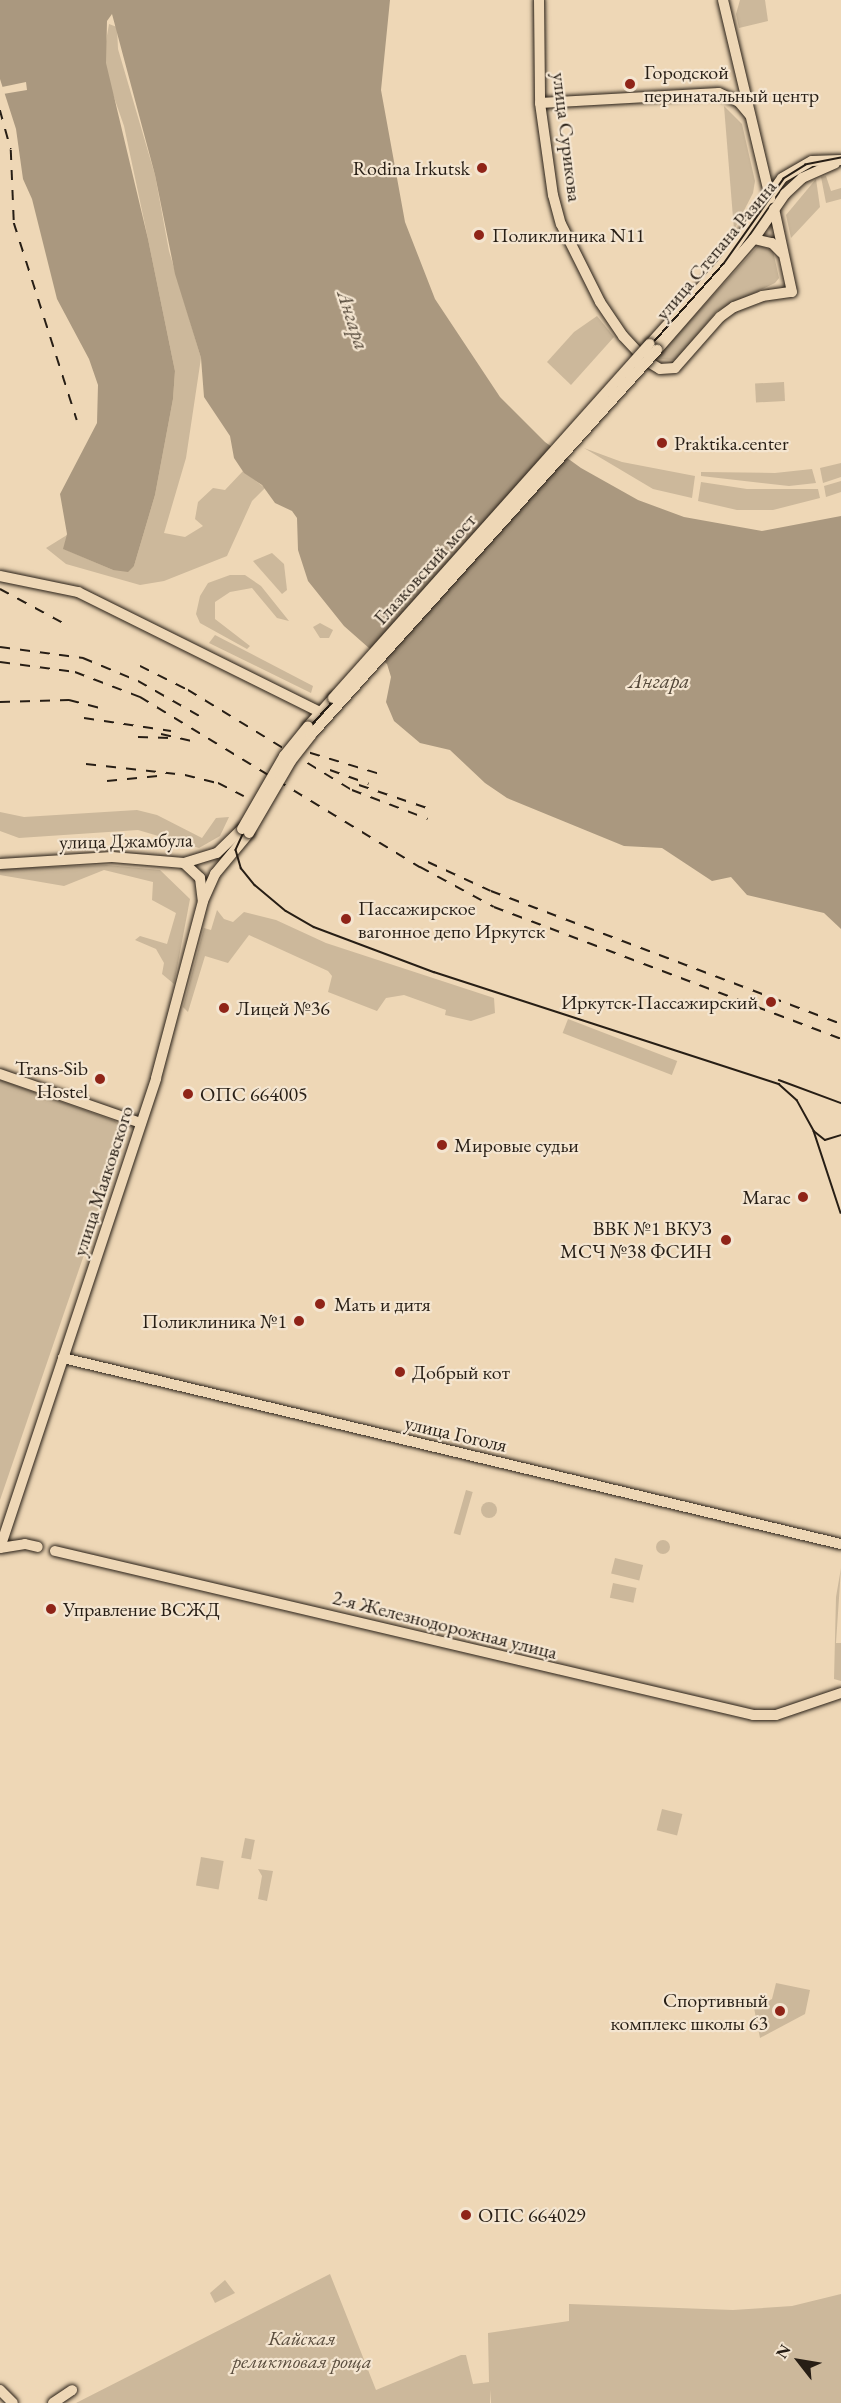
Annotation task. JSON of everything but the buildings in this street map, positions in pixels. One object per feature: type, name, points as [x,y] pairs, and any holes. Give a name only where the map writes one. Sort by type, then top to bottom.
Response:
[{"type":"main road","name":"улица Сурикова","points":[[539,0],[540,103],[552,195],[561,224],[612,321],[636,351],[656,367],[671,370],[680,366],[720,317],[734,307],[762,296],[792,292],[782,253]]},
{"type":"main road","points":[[723,0],[770,194],[771,214],[782,253]]},
{"type":"main road","points":[[540,103],[719,93],[739,102],[752,119]]},
{"type":"main road","name":"улица Степана Разина","points":[[654,347],[723,263],[782,178],[802,165],[839,161]]},
{"type":"main road","name":"улица Степана Разина","points":[[654,347],[754,239],[771,214],[802,178],[839,161]]},
{"type":"main road","points":[[754,239],[772,243],[782,253]]},
{"type":"main road","name":"Глазковский мост","points":[[245,831],[284,756],[320,712],[654,347]]},
{"type":"main road","name":"Глазковский мост","points":[[245,831],[311,735],[654,347]]},
{"type":"main road","points":[[0,576],[78,592],[320,712]]},
{"type":"main road","name":"улица Джамбула","points":[[0,864],[112,857],[184,862],[217,854],[245,831]]},
{"type":"main road","name":"улица Маяковского","points":[[0,1548],[173,1022],[203,901],[215,874],[230,856],[245,831]]},
{"type":"main road","points":[[230,856],[232,843]]},
{"type":"main road","points":[[184,862],[200,878],[203,901]]},
{"type":"main road","points":[[0,1074],[141,1123]]},
{"type":"main road","name":"улица Гоголя","points":[[63,1358],[841,1544]]},
{"type":"main road","points":[[0,1548],[25,1544],[38,1547]]},
{"type":"main road","name":"2-я Железнодорожная улица","points":[[55,1551],[753,1715],[776,1715],[841,1693]]},
{"type":"main road","points":[[0,2390],[13,2403]]},
{"type":"main road","points":[[53,2403],[72,2390]]},
{"type":"green space","points":[[740,0],[765,0],[768,21],[739,28],[736,14]]},
{"type":"green space","points":[[109,24],[117,27],[118,49],[155,175],[169,251],[201,358],[186,458],[164,533],[185,537],[203,526],[195,519],[198,502],[213,488],[225,490],[243,471],[265,488],[252,501],[227,556],[164,581],[140,585],[66,564],[46,548],[67,535],[64,549],[113,570],[134,566],[155,495],[173,399],[175,371],[124,126],[108,80],[104,53]]},
{"type":"green space","points":[[724,106],[742,124],[755,181],[753,193],[734,230]]},
{"type":"green space","points":[[826,176],[831,191],[841,188],[841,199],[826,203],[821,177]]},
{"type":"green space","points":[[816,179],[820,207],[791,238],[786,215]]},
{"type":"green space","points":[[759,245],[773,251],[779,278],[775,283],[717,311],[676,360],[655,359]]},
{"type":"green space","points":[[597,316],[614,337],[571,385],[547,362],[574,332]]},
{"type":"green space","points":[[784,382],[785,401],[756,402],[755,384]]},
{"type":"green space","points":[[584,448],[622,462],[695,476],[692,498],[653,489]]},
{"type":"green space","points":[[841,463],[841,477],[823,483],[820,468]]},
{"type":"green space","points":[[812,469],[816,483],[789,486],[701,476],[701,472],[775,473]]},
{"type":"green space","points":[[841,481],[841,492],[826,497],[824,486]]},
{"type":"green space","points":[[701,482],[747,489],[818,489],[820,498],[773,510],[737,510],[698,501]]},
{"type":"green space","points":[[272,553],[284,564],[287,590],[282,594],[253,561]]},
{"type":"green space","points":[[230,575],[245,575],[261,586],[289,621],[277,618],[252,588],[230,592],[215,602],[215,619],[250,646],[247,649],[200,623],[196,614],[200,596],[208,583]]},
{"type":"green space","points":[[320,623],[333,630],[329,638],[320,638],[313,627]]},
{"type":"green space","points":[[215,635],[313,686],[311,693],[209,643]]},
{"type":"green space","points":[[137,810],[157,815],[202,838],[216,818],[229,817],[220,836],[199,848],[138,830],[19,838],[0,831],[0,812],[24,817]]},
{"type":"green space","points":[[107,865],[160,870],[190,899],[174,984],[162,974],[164,963],[156,949],[135,940],[140,936],[167,944],[176,913],[152,900],[153,882],[104,870],[64,886],[0,875],[0,869]]},
{"type":"green space","points":[[217,910],[224,919],[233,922],[244,912],[276,920],[326,943],[494,998],[495,1013],[471,1021],[445,1015],[446,1010],[404,995],[386,998],[377,1011],[328,992],[332,976],[328,971],[249,935],[228,963],[205,956],[188,1012],[183,1007],[204,928],[211,930]]},
{"type":"green space","points":[[568,1019],[677,1061],[672,1075],[563,1033]]},
{"type":"green space","points":[[0,1080],[115,1121],[123,1128],[124,1138],[0,1500]]},
{"type":"green space","points":[[466,1490],[473,1492],[460,1535],[454,1533]]},
{"type":"green space","points":[[486,1502],[492,1502],[497,1510],[495,1516],[486,1518],[481,1513],[481,1507]]},
{"type":"green space","points":[[663,1540],[668,1542],[670,1547],[668,1552],[663,1554],[658,1552],[656,1547],[658,1542]]},
{"type":"green space","points":[[615,1558],[643,1565],[639,1581],[611,1574]]},
{"type":"green space","points":[[841,1568],[836,1643],[841,1643],[841,1681],[834,1679],[836,1597]]},
{"type":"green space","points":[[613,1583],[636,1588],[633,1603],[610,1598]]},
{"type":"green space","points":[[662,1809],[682,1814],[677,1835],[657,1830]]},
{"type":"green space","points":[[245,1838],[255,1840],[251,1860],[241,1858]]},
{"type":"green space","points":[[201,1857],[224,1861],[219,1890],[196,1886]]},
{"type":"green space","points":[[258,1869],[273,1871],[267,1901],[258,1899],[262,1876]]},
{"type":"green space","name":"Спортивный комплекс школы 63","points":[[776,1983],[810,1990],[805,2014],[760,2038],[754,2008],[772,1999]]},
{"type":"green space","name":"Кайская реликтовая роща","points":[[330,2274],[376,2390],[461,2355],[466,2355],[473,2384],[489,2382],[488,2333],[569,2321],[569,2304],[733,2310],[792,2306],[841,2294],[841,2403],[491,2403],[490,2390],[490,2403],[76,2403]]},
{"type":"green space","points":[[225,2280],[235,2293],[215,2303],[210,2293]]},
{"type":"water","name":"Ангара","points":[[0,0],[390,0],[381,90],[405,222],[435,299],[500,397],[545,442],[581,468],[638,500],[684,517],[762,531],[841,516],[841,929],[824,913],[747,895],[731,877],[712,881],[662,848],[624,846],[507,798],[485,783],[450,750],[420,743],[394,721],[386,702],[391,677],[387,664],[344,626],[308,581],[298,550],[297,518],[292,511],[275,503],[262,485],[244,473],[234,458],[230,436],[204,397],[201,358],[175,274],[155,175],[112,14],[107,21],[106,63],[148,239],[175,371],[173,399],[155,495],[134,566],[128,572],[113,570],[63,549],[67,534],[60,494],[97,423],[98,385],[89,359],[57,299],[32,199],[23,179],[16,129],[0,79]]},
{"type":"pier","points":[[26,82],[27,90],[3,94],[2,87]]},
{"type":"tram line","points":[[841,158],[806,165],[784,179],[724,264],[290,750],[259,800],[236,850],[241,868],[255,885],[286,911],[314,927],[434,972],[779,1084],[797,1100],[814,1131],[841,1213]]},
{"type":"tram line","points":[[779,1080],[841,1103]]},
{"type":"tram line","points":[[814,1131],[825,1140],[841,1135]]},
{"type":"railway","points":[[0,110],[11,150],[14,223],[77,420]]},
{"type":"railway","points":[[0,589],[63,623]]},
{"type":"railway","points":[[0,647],[83,658],[138,681],[203,718]]},
{"type":"railway","points":[[0,662],[75,672],[140,697],[420,867],[494,907],[841,1039]]},
{"type":"railway","points":[[140,666],[188,690],[352,790],[428,819]]},
{"type":"railway","points":[[0,702],[69,700],[108,710]]},
{"type":"railway","points":[[84,718],[171,731]]},
{"type":"railway","points":[[161,734],[196,742]]},
{"type":"railway","points":[[138,737],[170,738]]},
{"type":"railway","points":[[291,747],[383,775]]},
{"type":"railway","points":[[86,764],[185,775],[218,783],[244,796]]},
{"type":"railway","points":[[330,770],[369,784]]},
{"type":"railway","points":[[107,781],[158,776]]},
{"type":"railway","points":[[359,785],[430,809]]},
{"type":"railway","points":[[428,862],[491,891],[841,1024]]},
{"type":"place","name":"Городской перинатальный центр","points":[[630,84]]},
{"type":"place","name":"Rodina Irkutsk","points":[[482,168]]},
{"type":"place","name":"Поликлиника N11","points":[[479,235]]},
{"type":"place","name":"Praktika.center","points":[[662,443]]},
{"type":"place","name":"Пассажирское вагонное депо Иркутск","points":[[346,919]]},
{"type":"place","name":"Иркутск-Пассажирский","points":[[771,1002]]},
{"type":"place","name":"Лицей №36","points":[[224,1008]]},
{"type":"place","name":"Trans-Sib Hostel","points":[[100,1079]]},
{"type":"place","name":"ОПС 664005","points":[[188,1094]]},
{"type":"place","name":"Мировые судьи","points":[[442,1145]]},
{"type":"place","name":"Магас","points":[[803,1197]]},
{"type":"place","name":"ВВК №1 ВКУЗ МСЧ №38 ФСИН","points":[[726,1240]]},
{"type":"place","name":"Мать и дитя","points":[[320,1304]]},
{"type":"place","name":"Поликлиника №1","points":[[299,1321]]},
{"type":"place","name":"Добрый кот","points":[[400,1372]]},
{"type":"place","name":"Управление ВСЖД","points":[[51,1609]]},
{"type":"place","name":"Спортивный комплекс школы 63","points":[[780,2011]]},
{"type":"place","name":"ОПС 664029","points":[[466,2215]]}]
